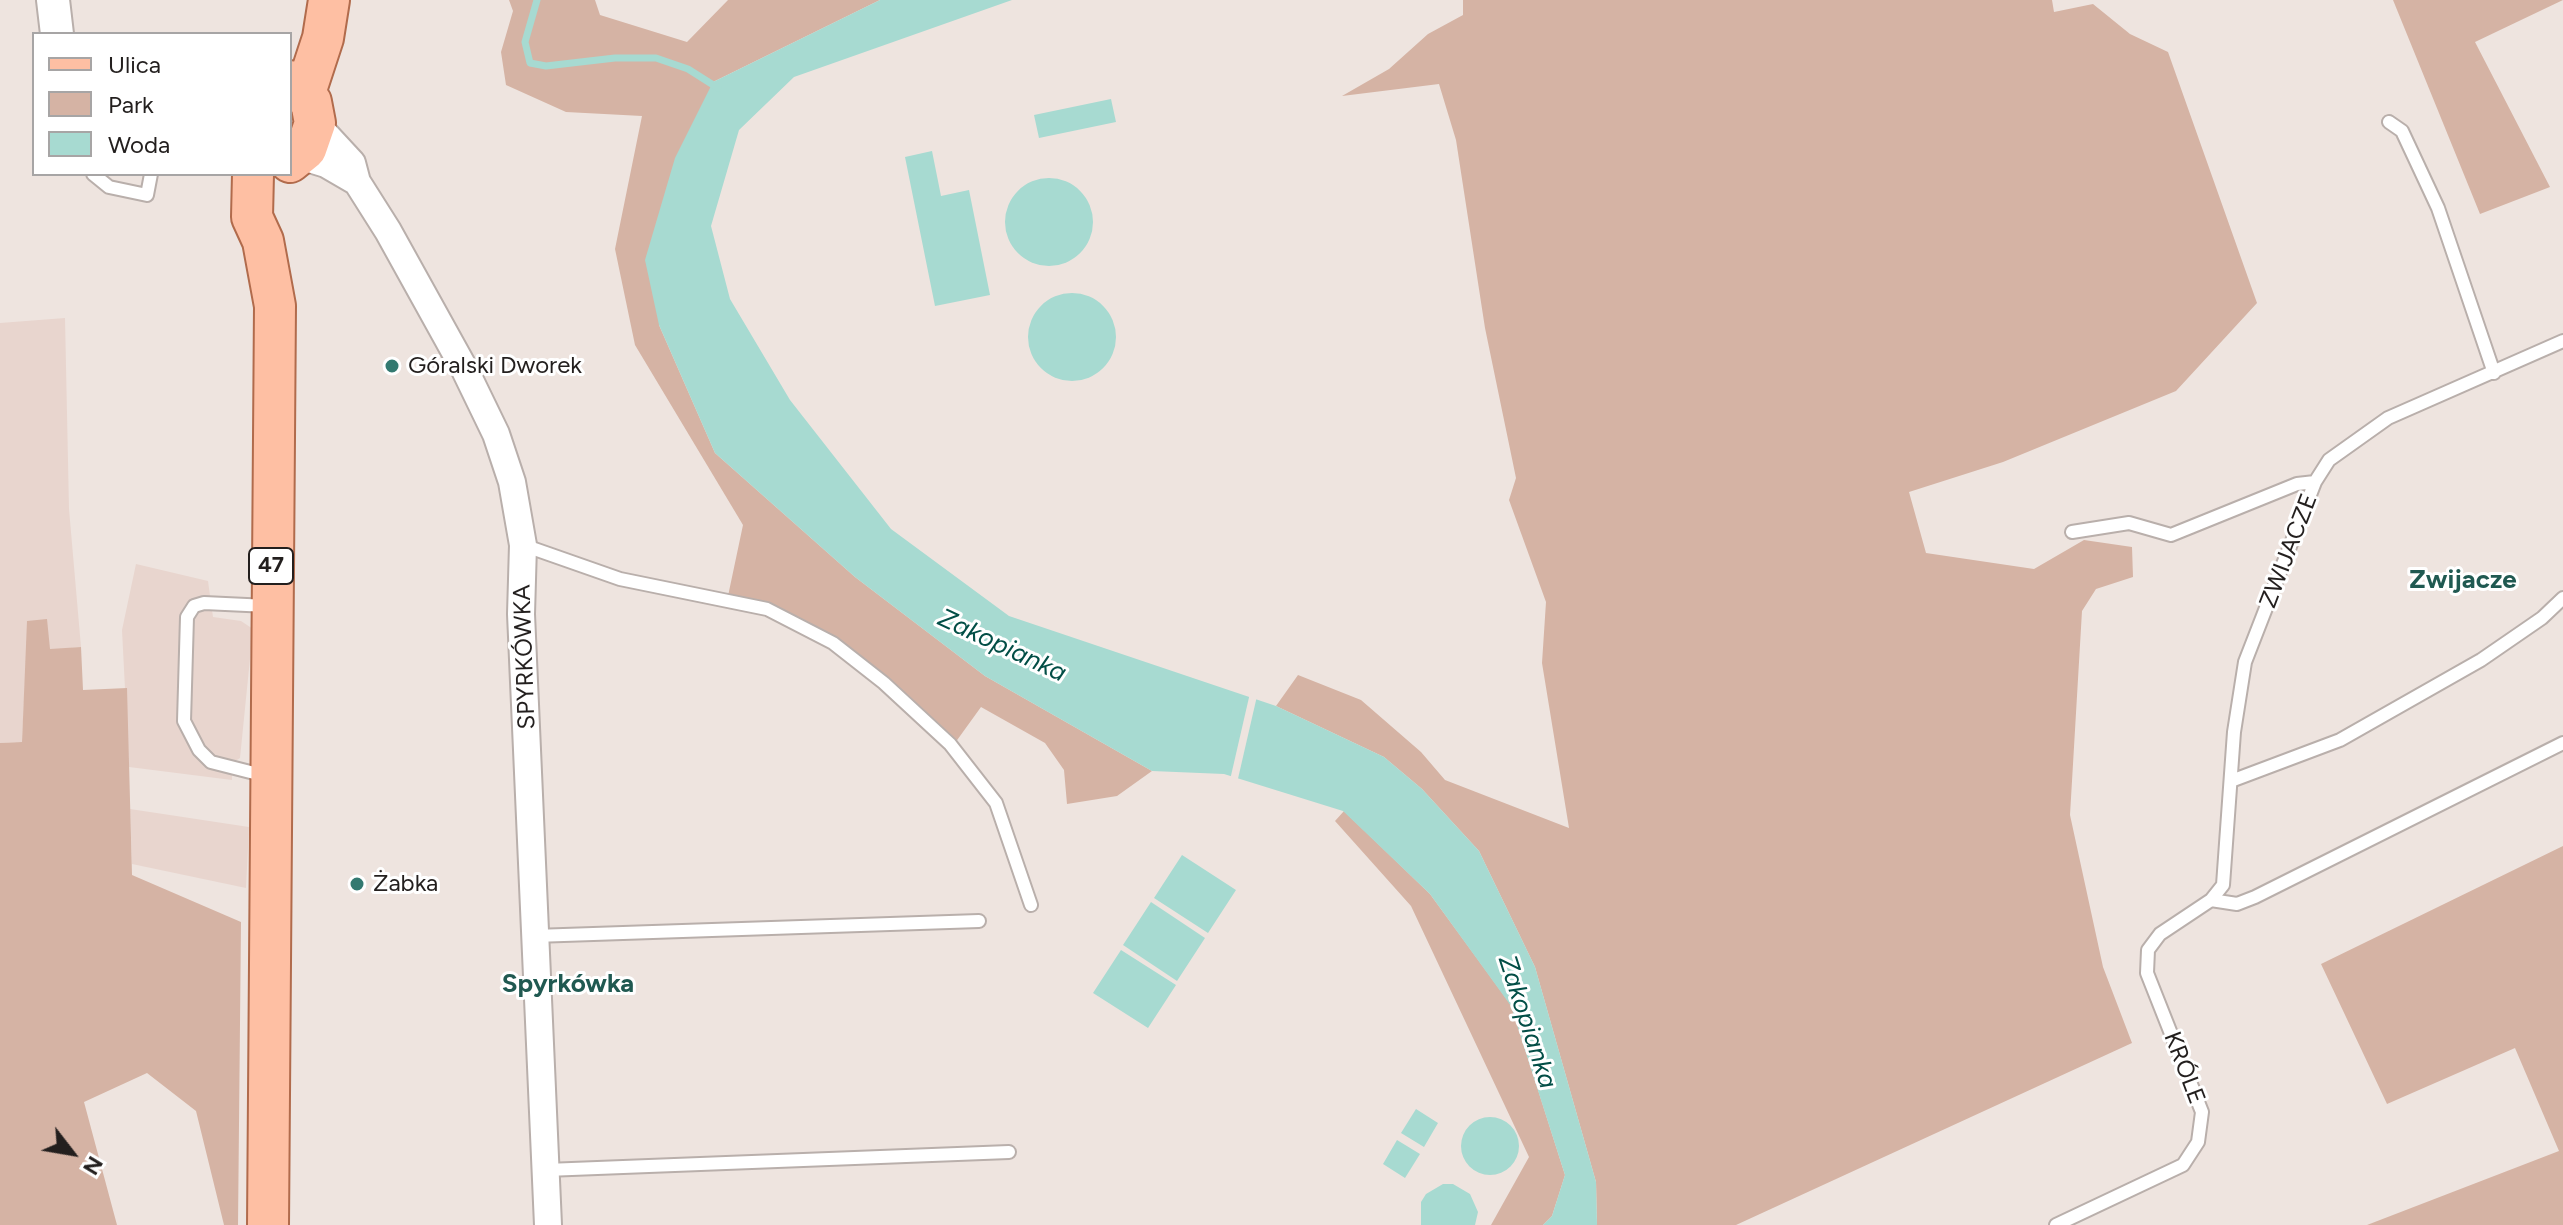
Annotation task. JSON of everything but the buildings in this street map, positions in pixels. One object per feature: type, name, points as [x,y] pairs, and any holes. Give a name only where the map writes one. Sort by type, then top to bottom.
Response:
[{"type":"main road","name":"47","points":[[296,122],[307,32],[327,7]]},
{"type":"main road","name":"47","points":[[253,176],[252,217],[263,241],[275,306],[268,1225]]},
{"type":"main road","name":"47","points":[[263,241],[281,176]]},
{"type":"street","points":[[53,0],[57,32]]},
{"type":"street","name":"SPYRKÓWKA","points":[[296,122],[326,164],[357,182],[388,231],[496,434],[512,482],[523,545],[521,614],[529,743],[532,936],[548,1225]]},
{"type":"lane","points":[[2389,122],[2402,131],[2438,208],[2494,373]]},
{"type":"lane","points":[[95,176],[109,187],[147,195],[151,176]]},
{"type":"lane","name":"ZWIJACZE","points":[[2211,900],[2223,885],[2234,732],[2245,662],[2315,482],[2329,460],[2388,418],[2563,341]]},
{"type":"lane","points":[[2072,532],[2129,523],[2171,535],[2297,484],[2315,482]]},
{"type":"lane","points":[[523,545],[620,579],[767,609],[833,643],[884,683],[950,744],[996,803],[1031,905]]},
{"type":"lane","points":[[2231,781],[2340,740],[2481,660],[2542,618],[2563,598]]},
{"type":"lane","points":[[270,777],[211,762],[199,750],[184,721],[187,617],[194,606],[204,603],[271,607]]},
{"type":"lane","points":[[2211,900],[2237,904],[2255,897],[2563,743]]},
{"type":"lane","name":"KRÓLE","points":[[2056,1225],[2183,1165],[2198,1142],[2202,1112],[2147,973],[2148,950],[2160,934],[2211,900]]},
{"type":"lane","points":[[532,936],[979,921]]},
{"type":"lane","points":[[546,1170],[1009,1152]]},
{"type":"shaded area","points":[[65,318],[69,509],[81,647],[50,650],[28,621],[22,742],[0,743],[0,323]]},
{"type":"shaded area","points":[[136,564],[208,581],[213,617],[241,621],[253,629],[240,758],[232,763],[232,780],[129,767],[122,630]]},
{"type":"shaded area","points":[[130,809],[249,827],[246,888],[132,864]]},
{"type":"green space","points":[[509,0],[595,0],[600,15],[687,42],[728,0],[880,0],[713,82],[659,325],[715,453],[855,577],[985,676],[1152,771],[1117,796],[1067,804],[1064,770],[1045,743],[981,707],[955,743],[864,659],[780,609],[728,596],[743,525],[635,345],[615,249],[642,116],[566,112],[506,85],[501,52],[513,11]]},
{"type":"green space","points":[[1463,0],[2052,0],[2054,12],[2093,4],[2130,34],[2168,52],[2257,303],[2176,391],[2003,462],[1909,492],[1926,553],[2034,569],[2084,540],[2132,547],[2133,577],[2096,589],[2082,611],[2070,815],[2103,967],[2132,1043],[1736,1225],[1597,1225],[1596,1182],[1535,967],[1479,851],[1422,789],[1384,757],[1276,706],[1298,675],[1361,700],[1421,752],[1445,780],[1569,828],[1542,663],[1546,602],[1509,500],[1516,478],[1485,328],[1456,140],[1439,84],[1342,96],[1389,69],[1428,34],[1463,15]]},
{"type":"green space","points":[[2393,0],[2563,0],[2475,42],[2550,187],[2480,214]]},
{"type":"green space","points":[[47,619],[50,649],[81,647],[83,690],[127,688],[132,875],[241,922],[238,1225],[224,1225],[196,1111],[147,1073],[84,1102],[117,1225],[0,1225],[0,743],[22,742],[27,621]]},
{"type":"green space","points":[[1344,811],[1430,894],[1511,1005],[1565,1175],[1552,1216],[1543,1225],[1491,1225],[1529,1157],[1411,906],[1335,821]]},
{"type":"green space","points":[[2563,846],[2563,1225],[2367,1225],[2559,1151],[2515,1048],[2387,1104],[2321,964]]},
{"type":"water","name":"Zakopianka","points":[[880,0],[1012,0],[794,77],[739,130],[711,226],[730,299],[790,400],[891,529],[1009,616],[1276,706],[1384,757],[1422,789],[1479,851],[1535,967],[1596,1182],[1597,1225],[1543,1225],[1552,1216],[1565,1175],[1511,1006],[1430,894],[1343,811],[1224,774],[1152,771],[985,676],[855,577],[715,453],[659,325],[645,260],[675,158],[713,82]]},
{"type":"water","points":[[1111,99],[1116,122],[1039,138],[1034,115]]},
{"type":"water","points":[[932,151],[941,196],[969,190],[990,295],[935,306],[905,157]]},
{"type":"water","points":[[1049,178],[1066,181],[1080,191],[1090,205],[1093,222],[1090,239],[1080,253],[1066,263],[1049,266],[1032,263],[1018,253],[1008,239],[1005,222],[1008,205],[1018,191],[1032,181]]},
{"type":"water","points":[[1072,293],[1089,296],[1103,306],[1113,320],[1116,337],[1113,354],[1103,368],[1089,378],[1072,381],[1055,378],[1041,368],[1031,354],[1028,337],[1031,320],[1041,306],[1055,296]]},
{"type":"water","points":[[1182,855],[1236,890],[1208,933],[1154,898]]},
{"type":"water","points":[[1151,902],[1205,938],[1177,981],[1123,945]]},
{"type":"water","points":[[1121,950],[1176,985],[1148,1028],[1093,993]]},
{"type":"water","points":[[1416,1109],[1438,1123],[1424,1147],[1401,1133]]},
{"type":"water","points":[[1490,1117],[1511,1125],[1519,1146],[1511,1167],[1490,1175],[1469,1167],[1461,1146],[1469,1125]]},
{"type":"water","points":[[1397,1140],[1420,1154],[1405,1178],[1383,1164]]},
{"type":"water","points":[[1443,1184],[1453,1184],[1470,1194],[1478,1212],[1475,1225],[1421,1225],[1421,1202],[1426,1194]]},
{"type":"pier","points":[[1250,693],[1257,696],[1237,783],[1230,780]]},
{"type":"waterway","points":[[537,0],[525,42],[530,63],[546,66],[615,58],[656,58],[688,69],[718,88]]},
{"type":"place","name":"Góralski Dworek","points":[[392,366]]},
{"type":"place","name":"Żabka","points":[[357,884]]},
{"type":"district","name":"Zwijacze","points":[[2463,580]]},
{"type":"district","name":"Spyrkówka","points":[[568,984]]}]
